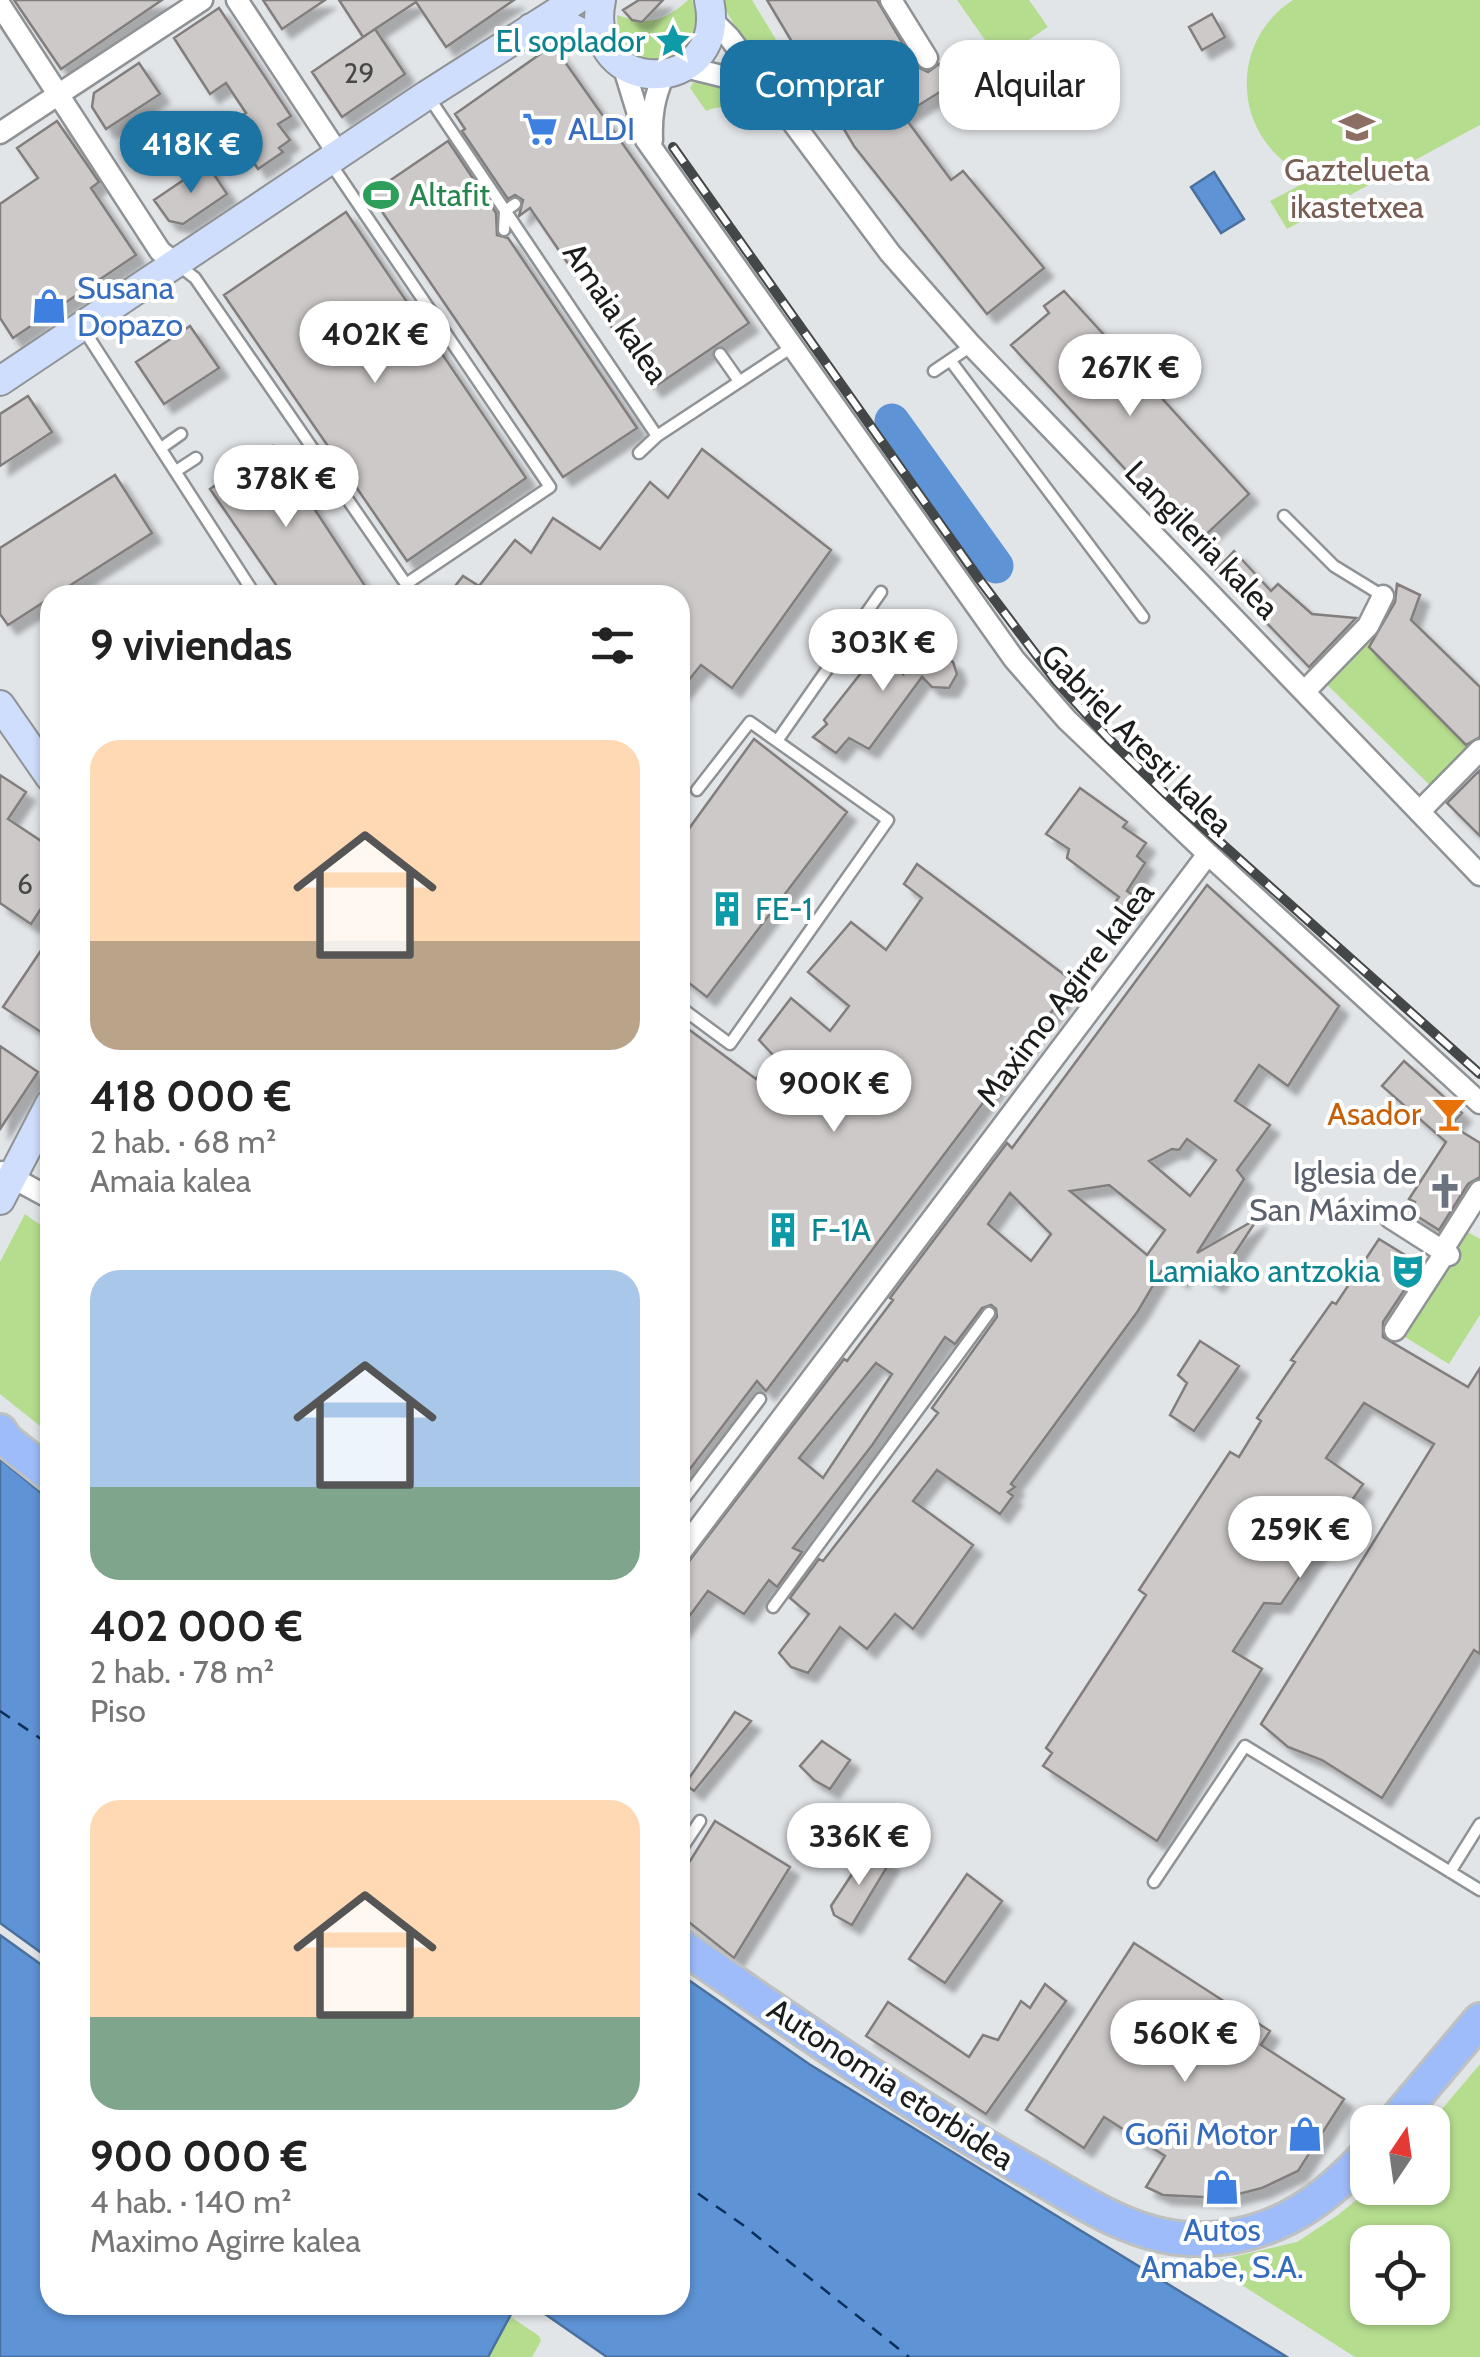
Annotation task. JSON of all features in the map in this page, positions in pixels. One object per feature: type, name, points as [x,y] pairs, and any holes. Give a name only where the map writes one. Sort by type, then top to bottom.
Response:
[{"type":"main road","points":[[0,1431],[40,1466]]},
{"type":"main road","name":"Autonomia etorbidea","points":[[690,1952],[978,2144],[1108,2215],[1146,2231],[1190,2239],[1256,2231],[1310,2208],[1350,2171]]},
{"type":"main road","points":[[1408,2105],[1480,2020]]},
{"type":"street","points":[[0,133],[202,0]]},
{"type":"street","points":[[237,0],[334,158]]},
{"type":"street","points":[[891,0],[927,58]]},
{"type":"street","points":[[0,381],[427,95],[574,2],[598,23],[603,43]]},
{"type":"street","points":[[0,5],[160,250],[176,264]]},
{"type":"street","points":[[657,156],[651,120],[655,96],[675,71],[705,48],[711,10]]},
{"type":"street","name":"Langileria kalea","points":[[711,10],[731,40]]},
{"type":"street","points":[[530,28],[570,27],[603,43],[622,66],[636,72],[675,71]]},
{"type":"street","name":"Gabriel Aresti kalea","points":[[622,66],[646,140],[1014,660],[1067,720],[1208,854],[1480,1102]]},
{"type":"street","name":"Langileria kalea","points":[[675,71],[720,78]]},
{"type":"street","name":"Langileria kalea","points":[[798,130],[890,253],[972,345],[1420,811],[1472,851],[1480,875]]},
{"type":"street","points":[[1306,690],[1368,626],[1383,596]]},
{"type":"street","points":[[1,707],[40,763]]},
{"type":"street","points":[[1420,811],[1480,750]]},
{"type":"street","name":"Maximo Agirre kalea","points":[[690,1540],[1208,854]]},
{"type":"street","points":[[40,1121],[4,1182],[40,1195]]},
{"type":"street","points":[[1395,1330],[1480,1191]]},
{"type":"street","points":[[1391,1218],[1445,1253]]},
{"type":"lane","name":"Amaia kalea","points":[[427,95],[510,208],[657,436],[792,347]]},
{"type":"lane","points":[[176,264],[195,278],[406,584],[550,487],[334,158]]},
{"type":"lane","points":[[504,230],[510,208]]},
{"type":"lane","points":[[82,327],[249,585]]},
{"type":"lane","points":[[934,370],[972,345]]},
{"type":"lane","points":[[720,354],[739,381]]},
{"type":"lane","points":[[950,360],[1144,617]]},
{"type":"lane","points":[[161,448],[181,434]]},
{"type":"lane","points":[[639,454],[657,436]]},
{"type":"lane","points":[[176,471],[196,458]]},
{"type":"lane","points":[[1284,516],[1334,566],[1383,596]]},
{"type":"lane","points":[[777,741],[881,592]]},
{"type":"lane","points":[[690,1016],[730,1044],[888,820],[750,722],[697,790]]},
{"type":"lane","points":[[774,1607],[989,1313]]},
{"type":"lane","points":[[690,1491],[760,1399]]},
{"type":"lane","points":[[1154,1882],[1245,1746],[1480,1890]]},
{"type":"lane","points":[[690,1836],[700,1821]]},
{"type":"lane","points":[[1450,1872],[1480,1824]]},
{"type":"green space","points":[[692,0],[698,22],[693,40],[682,53],[666,60],[649,61],[633,54],[621,39],[617,15],[655,20]]},
{"type":"green space","points":[[720,0],[752,0],[776,40],[743,40]]},
{"type":"green space","points":[[957,0],[1029,0],[1048,27],[1029,40],[985,40]]},
{"type":"green space","name":"Gaztelueta ikastetxea","points":[[1293,0],[1480,0],[1480,125],[1287,229],[1270,201],[1319,175],[1292,167],[1270,148],[1249,105],[1247,81],[1250,58],[1259,36],[1273,16]]},
{"type":"green space","points":[[720,82],[720,107],[706,111],[690,88],[693,83]]},
{"type":"green space","points":[[1359,619],[1375,635],[1370,647],[1480,736],[1480,764],[1444,799],[1310,668]]},
{"type":"green space","points":[[25,1214],[40,1225],[40,1426],[0,1394],[0,1262]]},
{"type":"green space","points":[[1464,1230],[1480,1239],[1480,1315],[1449,1364],[1400,1334]]},
{"type":"green space","points":[[1480,2064],[1480,2357],[1355,2357],[1207,2263],[1297,2242],[1350,2205],[1450,2205],[1450,2105],[1445,2105]]},
{"type":"green space","points":[[511,2317],[539,2336],[541,2341],[532,2357],[488,2357]]},
{"type":"water","points":[[1214,172],[1244,219],[1221,233],[1191,187]]},
{"type":"water","points":[[0,1459],[40,1492],[40,1952],[0,1923]]},
{"type":"water","points":[[0,1935],[40,1964],[40,2315],[511,2315],[488,2357],[0,2357]]},
{"type":"water","points":[[690,1981],[809,2064],[1287,2357],[607,2357],[546,2315],[690,2315]]},
{"type":"building","points":[[14,0],[162,0],[61,69]]},
{"type":"building","points":[[263,0],[325,0],[282,29]]},
{"type":"building","points":[[339,0],[514,0],[446,47],[416,2],[363,37]]},
{"type":"building","points":[[639,0],[663,0],[642,22],[632,20],[623,10]]},
{"type":"building","points":[[767,0],[877,0],[901,40],[791,40]]},
{"type":"building","points":[[219,8],[291,116],[278,124],[290,140],[279,148],[283,152],[258,169],[229,124],[246,113],[226,83],[210,94],[174,38]]},
{"type":"building","points":[[1212,14],[1225,37],[1202,50],[1189,27]]},
{"type":"building","points":[[375,29],[405,74],[342,117],[312,72]]},
{"type":"building","points":[[553,45],[749,323],[653,388],[530,208],[519,216],[523,200],[515,195],[508,199],[462,131],[465,129],[455,114]]},
{"type":"building","points":[[139,63],[160,94],[106,129],[92,107],[94,93]]},
{"type":"building","points":[[939,64],[939,92],[919,105],[919,68],[928,72]]},
{"type":"building","points":[[57,121],[99,182],[91,188],[136,255],[13,338],[0,318],[0,204],[38,178],[17,148]]},
{"type":"building","points":[[844,130],[914,130],[951,180],[963,171],[1044,268],[987,314]]},
{"type":"building","points":[[448,141],[496,213],[497,235],[508,238],[637,428],[563,477],[370,194]]},
{"type":"building","points":[[207,164],[227,194],[183,224],[169,221],[154,200]]},
{"type":"building","points":[[346,212],[526,478],[407,561],[224,295]]},
{"type":"building","points":[[1064,291],[1249,494],[1195,545],[1011,345],[1049,313],[1044,306]]},
{"type":"building","points":[[190,326],[219,368],[164,404],[136,362]]},
{"type":"building","points":[[28,396],[52,432],[0,466],[0,414]]},
{"type":"building","points":[[273,446],[364,585],[276,585],[210,489]]},
{"type":"building","points":[[702,449],[831,550],[732,688],[701,665],[690,679],[690,585],[480,585],[515,540],[531,553],[553,518],[600,549],[650,482],[668,498]]},
{"type":"building","points":[[115,475],[152,533],[71,585],[40,585],[40,604],[8,625],[0,614],[0,548]]},
{"type":"building","points":[[1234,551],[1271,591],[1278,584],[1312,614],[1356,618],[1309,667],[1216,570]]},
{"type":"building","points":[[463,576],[477,585],[456,585]]},
{"type":"building","points":[[1397,584],[1420,595],[1411,620],[1480,687],[1480,737],[1466,745],[1369,647],[1395,602]]},
{"type":"building","points":[[909,631],[923,631],[927,635],[930,641],[925,656],[953,662],[957,674],[949,688],[932,687],[922,677],[869,749],[849,738],[836,753],[813,737],[827,724],[824,720],[876,654],[903,674],[902,638]]},
{"type":"building","name":"FE-1","points":[[754,739],[847,812],[707,997],[690,984],[690,827]]},
{"type":"building","points":[[1480,770],[1480,836],[1447,803]]},
{"type":"building","points":[[0,775],[26,792],[8,819],[40,840],[40,910],[31,924],[0,903]]},
{"type":"building","points":[[1080,788],[1127,822],[1123,827],[1146,843],[1137,856],[1145,863],[1127,891],[1138,899],[1128,913],[1114,904],[1119,897],[1067,858],[1069,849],[1046,834]]},
{"type":"building","name":"F-1A","points":[[917,864],[1074,982],[766,1391],[757,1381],[690,1469],[690,1030],[756,1079],[773,1055],[759,1040],[791,998],[830,1031],[849,1006],[808,972],[851,922],[886,950],[922,898],[904,884]]},
{"type":"building","points":[[1207,885],[1339,1006],[1288,1086],[1259,1065],[1235,1101],[1270,1125],[1237,1170],[1244,1179],[1197,1253],[1258,1218],[1215,1283],[1188,1265],[1179,1279],[1165,1265],[1138,1311],[1011,1484],[1015,1487],[1008,1492],[1013,1496],[1000,1514],[937,1470],[913,1501],[973,1545],[913,1629],[895,1614],[867,1649],[840,1627],[808,1673],[791,1667],[779,1653],[809,1614],[790,1598],[938,1413],[932,1408],[997,1317],[991,1305],[982,1308],[955,1344],[945,1337],[873,1444],[793,1548],[802,1552],[777,1587],[769,1580],[744,1614],[708,1591],[690,1615],[690,1560],[844,1359],[847,1361],[1007,1143],[1012,1148]],"holes":[[[1187,1139],[1216,1160],[1190,1196],[1149,1161],[1172,1149],[1179,1150]],[[1109,1185],[1165,1230],[1147,1255],[1070,1191]],[[1010,1193],[1051,1234],[1031,1261],[988,1224]],[[876,1363],[892,1374],[823,1478],[799,1458]]]},
{"type":"building","points":[[40,952],[40,1031],[3,1007]]},
{"type":"building","points":[[0,1046],[38,1072],[0,1129]]},
{"type":"building","points":[[1404,1061],[1462,1113],[1451,1125],[1480,1143],[1480,1177],[1468,1184],[1439,1230],[1409,1211],[1415,1202],[1409,1199],[1446,1142],[1382,1086]]},
{"type":"building","points":[[1379,1239],[1421,1265],[1383,1322],[1383,1337],[1468,1387],[1480,1368],[1480,1654],[1474,1650],[1382,1798],[1322,1760],[1288,1747],[1261,1724],[1434,1444],[1364,1403],[1326,1458],[1363,1484],[1281,1604],[1264,1603],[1233,1651],[1262,1669],[1157,1841],[1043,1766],[1052,1753],[1046,1748],[1146,1595],[1139,1590],[1230,1452],[1239,1457],[1261,1421],[1257,1418],[1295,1362],[1291,1360],[1332,1302],[1336,1304]]},
{"type":"building","points":[[1200,1341],[1239,1366],[1194,1431],[1170,1415],[1187,1383],[1178,1375]]},
{"type":"building","points":[[735,1712],[751,1721],[694,1791],[690,1788],[690,1777]]},
{"type":"building","points":[[822,1741],[850,1760],[830,1789],[800,1766]]},
{"type":"building","points":[[715,1821],[790,1867],[734,1958],[690,1923],[690,1861]]},
{"type":"building","points":[[868,1850],[890,1862],[852,1925],[834,1915],[831,1906]]},
{"type":"building","points":[[967,1874],[1002,1901],[945,1983],[909,1959]]},
{"type":"building","points":[[1134,1943],[1270,2031],[1261,2045],[1344,2099],[1298,2171],[1262,2188],[1223,2198],[1163,2195],[1146,2187],[1165,2156],[1104,2117],[1084,2148],[1026,2110]]},
{"type":"building","points":[[1045,1984],[1066,2001],[986,2114],[866,2036],[888,2002],[969,2057],[983,2035],[998,2040],[1021,2001],[1030,2008]]},
{"type":"waterway","points":[[892,421],[996,566]]},
{"type":"ferry route","points":[[0,1711],[40,1738]]},
{"type":"ferry route","points":[[690,2188],[743,2225],[909,2357]]},
{"type":"railway","points":[[673,147],[979,579],[1056,681],[1165,793],[1480,1074]]},
{"type":"place","name":"El soplador","points":[[673,41]]},
{"type":"place","name":"Gaztelueta ikastetxea","points":[[1357,127]]},
{"type":"place","name":"ALDI","points":[[540,129]]},
{"type":"place","name":"Altafit","points":[[381,195]]},
{"type":"place","name":"Susana Dopazo","points":[[49,306]]},
{"type":"place","name":"FE-1","points":[[727,909]]},
{"type":"place","name":"Asador","points":[[1449,1114]]},
{"type":"place","name":"Iglesia de San Máximo","points":[[1445,1191]]},
{"type":"place","name":"F-1A","points":[[783,1230]]},
{"type":"place","name":"Lamiako antzokia","points":[[1408,1271]]},
{"type":"place","name":"Goñi Motor","points":[[1305,2134]]},
{"type":"place","name":"Autos Amabe, S.A.","points":[[1222,2187]]}]
